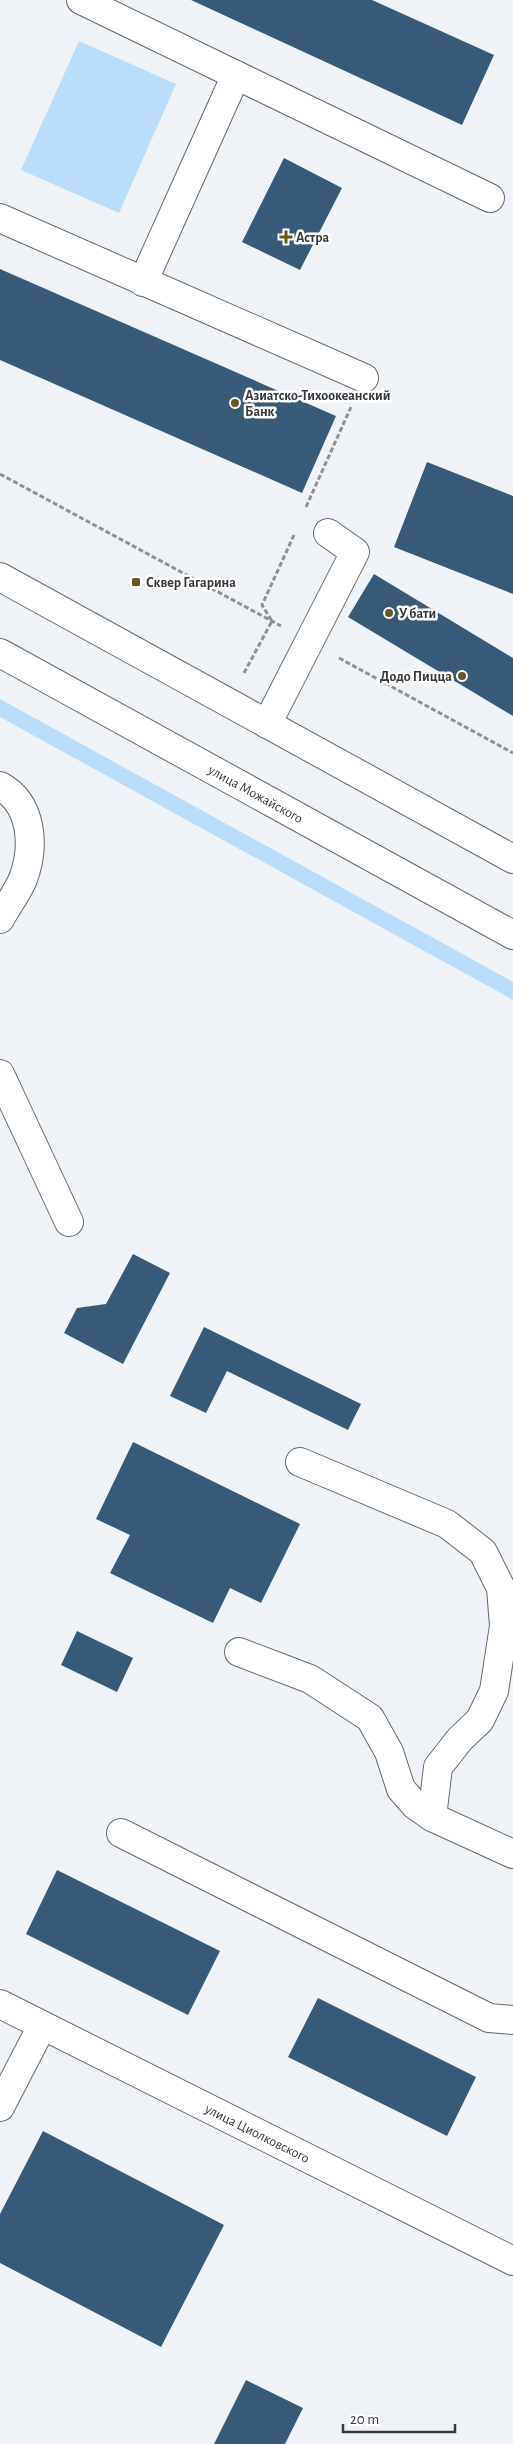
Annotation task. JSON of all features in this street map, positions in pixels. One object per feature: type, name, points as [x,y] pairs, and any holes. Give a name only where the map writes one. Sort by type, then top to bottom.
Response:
[{"type":"main road","points":[[81,0],[490,198]]},
{"type":"main road","points":[[143,282],[236,75]]},
{"type":"main road","points":[[0,218],[364,378]]},
{"type":"main road","points":[[267,724],[355,552],[328,533]]},
{"type":"main road","points":[[0,577],[513,859]]},
{"type":"main road","name":"улица Можайского","points":[[0,653],[513,935]]},
{"type":"main road","points":[[0,786],[24,808],[31,834],[23,878],[0,919]]},
{"type":"main road","points":[[0,1074],[69,1222]]},
{"type":"main road","points":[[300,1462],[447,1524],[483,1552],[508,1600],[494,1691],[480,1720],[460,1739],[438,1767],[432,1817]]},
{"type":"main road","points":[[239,1652],[310,1679],[370,1718],[389,1752],[401,1789],[415,1805],[432,1817],[513,1854]]},
{"type":"main road","points":[[121,1832],[489,2018],[513,2020]]},
{"type":"main road","name":"улица Циолковского","points":[[0,2004],[513,2261]]},
{"type":"main road","points":[[0,2108],[42,2026]]},
{"type":"path","points":[[303,514],[364,378]]},
{"type":"path","points":[[0,474],[513,753]]},
{"type":"path","points":[[272,622],[262,604],[295,532]]},
{"type":"path","points":[[242,676],[272,622]]},
{"type":"shaded area","points":[[79,41],[176,84],[119,213],[21,170]]},
{"type":"shaded area","points":[[0,699],[513,982],[513,1000],[0,717]]},
{"type":"building","points":[[191,0],[372,0],[494,55],[462,125]]},
{"type":"building","points":[[284,158],[342,188],[300,270],[242,242]]},
{"type":"building","points":[[0,269],[336,416],[302,493],[0,360]]},
{"type":"building","points":[[427,462],[513,496],[513,594],[394,547]]},
{"type":"building","points":[[374,574],[513,658],[513,716],[348,617]]},
{"type":"building","points":[[133,1254],[170,1273],[123,1364],[64,1333],[77,1308],[106,1304]]},
{"type":"building","points":[[204,1327],[361,1404],[348,1430],[227,1371],[206,1413],[170,1396]]},
{"type":"building","points":[[133,1442],[300,1524],[261,1603],[230,1588],[213,1623],[110,1573],[130,1535],[96,1519]]},
{"type":"building","points":[[77,1631],[133,1658],[117,1692],[61,1665]]},
{"type":"building","points":[[57,1870],[220,1951],[188,2015],[26,1934]]},
{"type":"building","points":[[318,1998],[476,2077],[447,2136],[288,2057]]},
{"type":"building","points":[[43,2131],[224,2225],[161,2347],[0,2263],[0,2214]]},
{"type":"building","points":[[246,2380],[303,2408],[285,2444],[214,2444]]},
{"type":"place","name":"Астра","points":[[286,237]]},
{"type":"place","name":"Азиатско-Тихоокеанский Банк","points":[[235,403]]},
{"type":"place","name":"Сквер Гагарина","points":[[136,582]]},
{"type":"place","name":"У бати","points":[[389,613]]},
{"type":"place","name":"Додо Пицца","points":[[462,676]]}]
